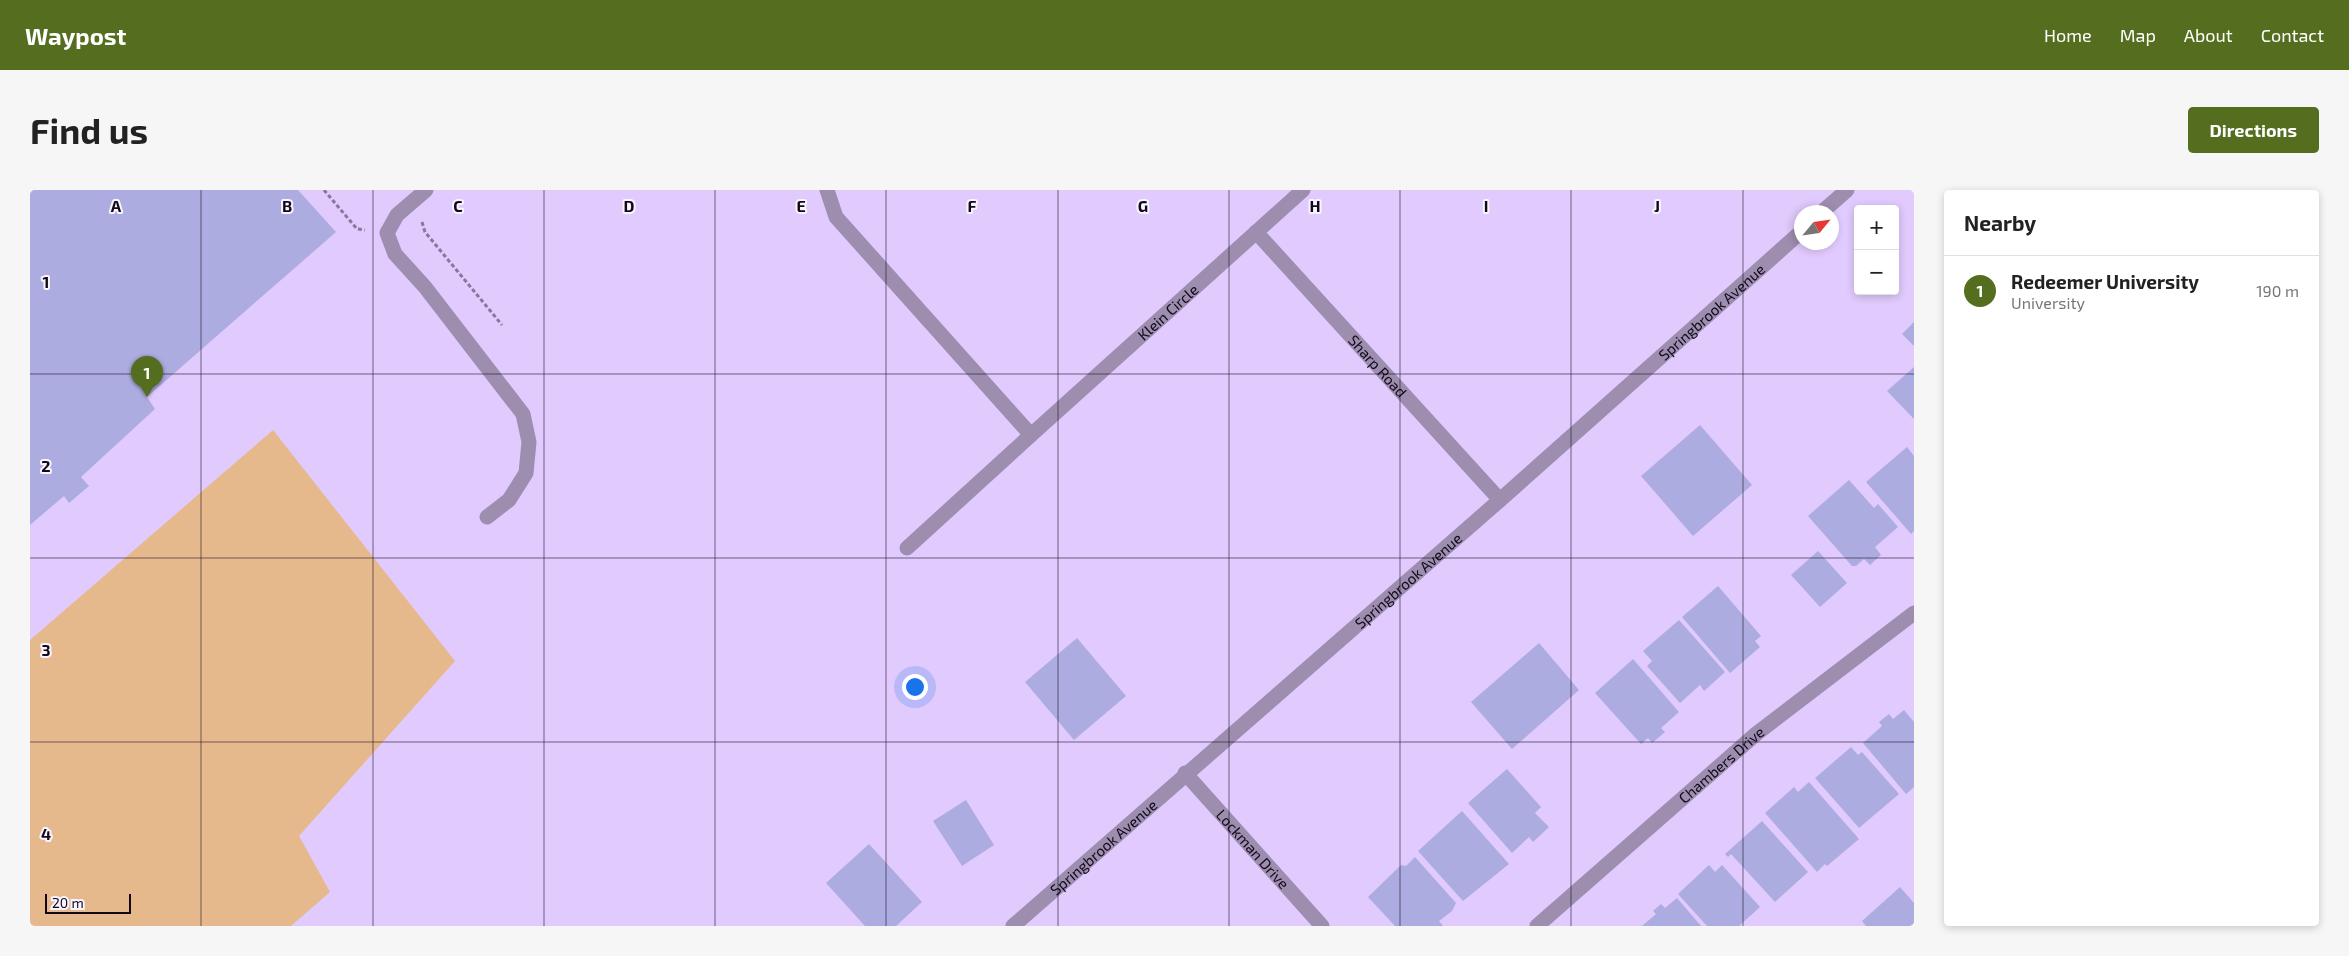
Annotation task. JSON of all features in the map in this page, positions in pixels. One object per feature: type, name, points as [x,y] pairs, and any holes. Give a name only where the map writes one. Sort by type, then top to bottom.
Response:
[{"type":"street","points":[[426,190],[397,215],[387,233],[395,254],[430,294],[523,414],[529,442],[526,473],[509,500],[488,518]]},
{"type":"street","points":[[827,190],[836,217],[1031,435]]},
{"type":"street","name":"Klein Circle","points":[[907,548],[1303,190]]},
{"type":"street","points":[[1830,205],[1847,190]]},
{"type":"street","name":"Sharp Road","points":[[1256,232],[1500,500]]},
{"type":"street","name":"Springbrook Avenue","points":[[1013,926],[1500,500],[1794,238]]},
{"type":"street","name":"Chambers Drive","points":[[1537,926],[1749,739],[1914,613]]},
{"type":"street","name":"Lockman Drive","points":[[1186,773],[1322,926]]},
{"type":"path","points":[[324,190],[357,229],[387,233]]},
{"type":"path","points":[[426,212],[422,222],[425,232],[502,325]]},
{"type":"shaded area","points":[[273,430],[455,661],[299,836],[330,892],[291,926],[30,926],[30,640]]},
{"type":"building","points":[[30,190],[298,190],[336,232],[147,397],[155,409],[81,477],[89,486],[69,503],[64,496],[30,525]]},
{"type":"building","points":[[1914,322],[1914,346],[1902,334]]},
{"type":"building","points":[[1914,367],[1914,419],[1887,391]]},
{"type":"building","points":[[1700,425],[1752,485],[1693,536],[1641,476]]},
{"type":"building","points":[[1907,447],[1914,456],[1914,531],[1911,534],[1866,482]]},
{"type":"building","points":[[1849,480],[1874,508],[1878,504],[1898,527],[1875,547],[1881,555],[1870,565],[1864,559],[1856,566],[1852,566],[1808,516]]},
{"type":"building","points":[[1818,551],[1847,583],[1820,607],[1791,575]]},
{"type":"building","points":[[1718,586],[1761,636],[1755,641],[1760,647],[1730,673],[1682,617]]},
{"type":"building","points":[[1679,620],[1725,672],[1704,691],[1700,685],[1680,703],[1647,666],[1652,661],[1643,651]]},
{"type":"building","points":[[1077,638],[1126,696],[1074,740],[1025,682]]},
{"type":"building","points":[[1539,643],[1579,690],[1512,749],[1471,702]]},
{"type":"building","points":[[1633,659],[1679,712],[1661,728],[1665,732],[1652,743],[1648,738],[1641,744],[1595,693]]},
{"type":"building","points":[[1904,710],[1914,722],[1914,787],[1906,794],[1863,743],[1882,726],[1879,722],[1889,714],[1893,719]]},
{"type":"building","points":[[1851,747],[1858,755],[1862,752],[1899,794],[1859,828],[1815,778]]},
{"type":"building","points":[[1507,769],[1541,807],[1535,813],[1549,827],[1533,842],[1529,837],[1512,853],[1468,803]]},
{"type":"building","points":[[1809,782],[1859,839],[1817,872],[1765,813],[1794,787],[1798,792]]},
{"type":"building","points":[[966,800],[994,845],[962,866],[933,821]]},
{"type":"building","points":[[1462,811],[1509,864],[1463,901],[1418,851]]},
{"type":"building","points":[[1762,821],[1808,872],[1775,902],[1731,854],[1728,857],[1725,854]]},
{"type":"building","points":[[869,844],[922,902],[896,926],[865,926],[826,883]]},
{"type":"building","points":[[1415,857],[1456,903],[1452,911],[1439,921],[1443,926],[1395,926],[1368,897],[1401,865],[1406,866]]},
{"type":"building","points":[[1709,865],[1715,872],[1722,865],[1760,907],[1739,926],[1707,926],[1678,894]]},
{"type":"building","points":[[1900,887],[1914,903],[1914,926],[1866,926],[1862,921]]},
{"type":"building","points":[[1677,898],[1701,926],[1642,926],[1656,914],[1653,911],[1661,904],[1665,908]]},
{"type":"place","name":"Redeemer University","points":[[147,397]]}]
